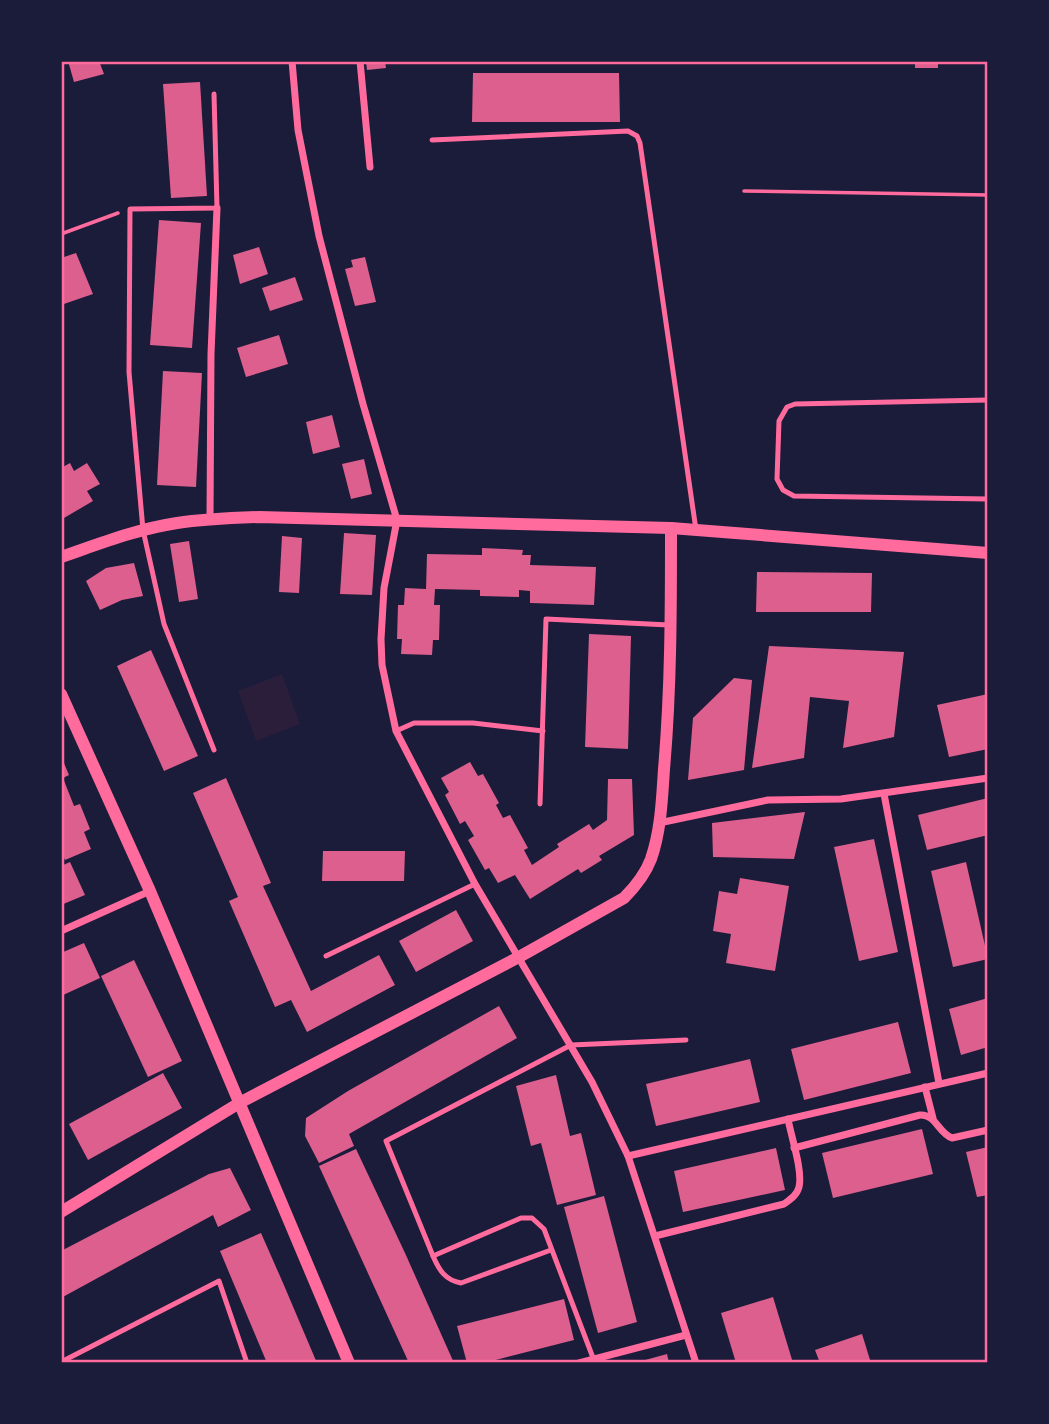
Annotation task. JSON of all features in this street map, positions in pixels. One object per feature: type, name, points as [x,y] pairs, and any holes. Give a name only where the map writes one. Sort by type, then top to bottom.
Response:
[{"type":"street","points":[[292,61],[298,130],[319,236],[397,520],[384,588],[382,639],[382,664],[396,731],[475,884],[592,1082],[628,1156],[696,1363]]},
{"type":"street","points":[[360,61],[370,167]]},
{"type":"street","points":[[210,519],[211,354],[217,208]]},
{"type":"street","points":[[61,557],[143,530],[210,519],[397,520],[671,528],[988,553]]},
{"type":"street","points":[[61,1212],[241,1102],[519,957],[624,898],[635,887],[646,872],[652,857],[659,824],[666,746],[671,626],[671,528]]},
{"type":"street","points":[[63,702],[150,891],[349,1363]]},
{"type":"street","points":[[659,824],[768,800],[841,799],[988,778]]},
{"type":"street","points":[[884,794],[939,1083]]},
{"type":"street","points":[[61,931],[150,891]]},
{"type":"street","points":[[628,1156],[988,1073]]},
{"type":"street","points":[[925,1087],[933,1118],[941,1131],[952,1138],[988,1130]]},
{"type":"street","points":[[794,1148],[920,1115],[933,1118]]},
{"type":"street","points":[[655,1236],[784,1203],[794,1196],[799,1188],[800,1178],[788,1119]]},
{"type":"street","points":[[579,1363],[595,1361],[686,1335]]},
{"type":"lane","points":[[214,94],[217,208],[130,209],[129,372],[143,530],[164,624],[214,750]]},
{"type":"lane","points":[[432,140],[628,131],[637,136],[696,530]]},
{"type":"lane","points":[[988,400],[795,404],[787,407],[779,421],[777,479],[783,490],[794,496],[988,499]]},
{"type":"lane","points":[[541,804],[546,619],[671,626]]},
{"type":"lane","points":[[396,731],[414,723],[473,723],[543,731]]},
{"type":"lane","points":[[326,956],[475,884]]},
{"type":"lane","points":[[551,1250],[461,1283],[450,1281],[439,1269],[433,1256],[386,1141],[571,1045],[686,1040]]},
{"type":"lane","points":[[433,1256],[521,1218],[532,1218],[544,1229],[595,1361]]},
{"type":"lane","points":[[61,1362],[219,1280],[247,1363]]},
{"type":"path","points":[[744,191],[988,195]]},
{"type":"path","points":[[61,234],[130,209]]},
{"type":"shaded area","points":[[282,674],[300,724],[256,741],[238,691]]},
{"type":"building","points":[[68,61],[99,61],[104,74],[74,82]]},
{"type":"building","points":[[366,61],[385,61],[386,68],[367,70]]},
{"type":"building","points":[[915,61],[938,61],[938,68],[915,68]]},
{"type":"building","points":[[473,73],[619,73],[620,122],[472,122]]},
{"type":"building","points":[[200,82],[207,196],[171,198],[163,84]]},
{"type":"building","points":[[159,220],[201,223],[192,348],[150,345]]},
{"type":"building","points":[[259,247],[268,274],[240,284],[233,255]]},
{"type":"building","points":[[76,253],[93,294],[61,305],[61,258]]},
{"type":"building","points":[[365,257],[376,302],[355,306],[345,269],[353,267],[351,260]]},
{"type":"building","points":[[295,277],[303,300],[270,311],[262,288]]},
{"type":"building","points":[[279,335],[288,364],[246,377],[237,348]]},
{"type":"building","points":[[163,371],[202,373],[196,487],[157,485]]},
{"type":"building","points":[[332,415],[340,447],[313,454],[306,422]]},
{"type":"building","points":[[364,459],[372,494],[351,499],[342,464]]},
{"type":"building","points":[[70,463],[74,471],[87,463],[100,484],[87,491],[93,501],[64,518],[61,512],[61,468]]},
{"type":"building","points":[[344,533],[376,535],[372,595],[340,594]]},
{"type":"building","points":[[282,536],[302,538],[299,593],[279,592]]},
{"type":"building","points":[[189,541],[198,599],[179,602],[170,544]]},
{"type":"building","points":[[482,548],[523,550],[522,555],[531,555],[530,565],[596,567],[594,605],[530,603],[530,591],[519,590],[519,597],[480,596],[480,590],[435,589],[434,605],[440,605],[439,640],[433,640],[432,655],[401,654],[402,639],[397,639],[398,605],[404,605],[405,588],[426,589],[427,554],[482,555]]},
{"type":"building","points":[[134,563],[143,596],[122,600],[100,610],[86,581],[106,568]]},
{"type":"building","points":[[757,572],[872,573],[871,612],[756,612]]},
{"type":"building","points":[[589,634],[631,636],[628,749],[585,747]]},
{"type":"building","points":[[769,646],[904,652],[894,737],[843,748],[849,701],[810,697],[804,758],[752,768]]},
{"type":"building","points":[[151,650],[198,756],[164,771],[117,666]]},
{"type":"building","points":[[734,678],[752,680],[744,770],[688,780],[693,718]]},
{"type":"building","points":[[988,694],[988,749],[949,757],[937,705]]},
{"type":"building","points":[[61,756],[69,775],[63,778],[74,806],[80,804],[90,829],[84,832],[91,849],[65,860],[61,851]]},
{"type":"building","points":[[470,762],[478,776],[483,774],[499,803],[496,805],[503,818],[510,815],[528,848],[524,850],[532,865],[559,847],[557,844],[589,824],[593,830],[607,820],[608,779],[632,779],[634,835],[599,856],[602,860],[581,873],[578,869],[530,899],[515,875],[498,883],[489,868],[485,870],[468,840],[474,836],[465,821],[460,824],[445,795],[449,792],[441,778]]},
{"type":"building","points":[[226,778],[271,883],[263,886],[311,991],[379,955],[395,985],[307,1032],[291,1000],[275,1007],[229,901],[238,897],[193,793]]},
{"type":"building","points":[[988,798],[988,835],[927,850],[918,815]]},
{"type":"building","points":[[805,812],[794,859],[713,857],[712,823]]},
{"type":"building","points":[[874,839],[898,952],[859,961],[834,847]]},
{"type":"building","points":[[323,851],[405,851],[404,881],[322,881]]},
{"type":"building","points":[[70,862],[85,895],[61,905],[61,866]]},
{"type":"building","points":[[966,862],[988,959],[953,967],[931,871]]},
{"type":"building","points":[[740,878],[789,886],[775,971],[726,963],[731,934],[713,931],[719,891],[737,894]]},
{"type":"building","points":[[456,910],[473,941],[416,972],[399,941]]},
{"type":"building","points":[[84,943],[100,978],[61,996],[61,953]]},
{"type":"building","points":[[134,960],[182,1061],[148,1077],[101,976]]},
{"type":"building","points":[[988,998],[988,1047],[961,1055],[949,1009]]},
{"type":"building","points":[[499,1006],[517,1038],[349,1134],[354,1146],[319,1163],[305,1136],[306,1118],[348,1091]]},
{"type":"building","points":[[898,1022],[911,1073],[804,1100],[791,1049]]},
{"type":"building","points":[[750,1059],[760,1102],[656,1126],[646,1084]]},
{"type":"building","points":[[163,1073],[182,1108],[88,1160],[69,1124]]},
{"type":"building","points":[[556,1075],[570,1136],[581,1133],[596,1195],[557,1205],[541,1143],[531,1146],[516,1086]]},
{"type":"building","points":[[922,1129],[933,1174],[833,1198],[822,1153]]},
{"type":"building","points":[[988,1147],[988,1195],[977,1197],[966,1152]]},
{"type":"building","points":[[776,1148],[785,1190],[683,1212],[674,1171]]},
{"type":"building","points":[[356,1149],[454,1363],[409,1363],[319,1166]]},
{"type":"building","points":[[230,1168],[251,1210],[218,1227],[213,1215],[61,1298],[61,1251],[209,1174]]},
{"type":"building","points":[[604,1196],[637,1322],[598,1333],[564,1207]]},
{"type":"building","points":[[261,1233],[317,1363],[267,1363],[220,1251]]},
{"type":"building","points":[[773,1297],[793,1363],[736,1363],[721,1313]]},
{"type":"building","points":[[564,1299],[574,1340],[484,1363],[467,1363],[457,1326]]},
{"type":"building","points":[[862,1334],[871,1363],[820,1363],[815,1350]]},
{"type":"building","points":[[667,1354],[669,1363],[638,1363],[638,1362]]}]
